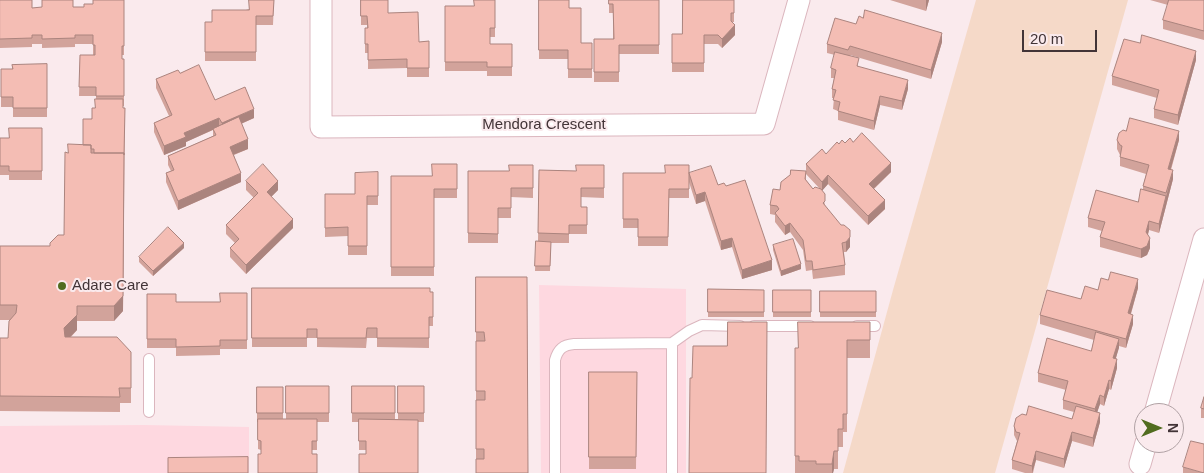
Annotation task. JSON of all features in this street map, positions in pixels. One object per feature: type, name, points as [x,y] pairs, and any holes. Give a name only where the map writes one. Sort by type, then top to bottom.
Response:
[{"type":"street","name":"Mendora Crescent","points":[[321,0],[321,127],[764,124],[799,0]]},
{"type":"street","points":[[1158,403],[1204,239]]},
{"type":"street","points":[[1140,464],[1143,453]]},
{"type":"lane","points":[[556,473],[556,360],[557,353],[561,348],[574,344],[672,343],[689,331],[702,326],[817,326]]},
{"type":"lane","points":[[846,326],[875,326]]},
{"type":"lane","points":[[672,343],[672,473]]},
{"type":"lane","points":[[149,359],[149,412]]},
{"type":"shaded area","points":[[976,0],[1128,0],[995,473],[843,473],[893,290]]},
{"type":"shaded area","points":[[539,285],[686,289],[686,473],[541,473]]},
{"type":"shaded area","points":[[144,425],[249,427],[249,473],[0,473],[0,426]]},
{"type":"building","points":[[0,0],[32,0],[32,8],[42,7],[42,0],[73,0],[73,7],[84,7],[84,4],[93,4],[93,0],[124,0],[124,46],[122,46],[122,59],[124,59],[124,96],[96,96],[96,87],[79,87],[80,55],[95,55],[93,35],[75,35],[75,38],[42,39],[42,35],[32,35],[32,38],[0,39]]},
{"type":"building","points":[[249,0],[274,0],[273,16],[256,16],[256,52],[205,52],[205,22],[212,22],[212,10],[249,10]]},
{"type":"building","points":[[361,0],[388,0],[388,13],[418,12],[419,42],[429,41],[429,68],[407,68],[407,59],[368,60],[368,44],[365,44],[365,28],[368,28],[367,16],[361,16]]},
{"type":"building","points":[[474,0],[495,0],[495,28],[490,28],[490,44],[512,44],[512,67],[487,67],[487,62],[445,62],[445,6],[474,6]]},
{"type":"building","points":[[539,0],[569,0],[569,8],[581,8],[581,43],[592,43],[592,69],[568,69],[568,50],[539,50]]},
{"type":"building","points":[[609,0],[659,0],[659,45],[619,45],[619,72],[594,72],[594,39],[614,39],[613,4],[609,4]]},
{"type":"building","points":[[683,0],[734,0],[734,13],[731,13],[731,21],[735,25],[722,39],[718,35],[704,35],[704,63],[672,63],[672,34],[682,34]]},
{"type":"building","points":[[1169,0],[1204,0],[1204,31],[1163,20]]},
{"type":"building","points":[[865,10],[942,33],[931,70],[850,46],[848,50],[827,44],[835,18],[856,24],[859,16],[863,18]]},
{"type":"building","points":[[1142,35],[1196,51],[1178,115],[1154,109],[1159,90],[1112,76],[1124,39],[1140,43]]},
{"type":"building","points":[[835,52],[859,58],[857,66],[908,80],[902,101],[880,96],[874,121],[838,111],[840,102],[833,100],[836,90],[832,89],[836,70],[831,68]]},
{"type":"building","points":[[47,64],[47,108],[13,108],[13,97],[1,97],[1,69],[13,69],[12,65]]},
{"type":"building","points":[[199,65],[215,100],[245,87],[254,109],[222,123],[219,118],[184,133],[186,137],[164,146],[154,123],[172,115],[156,79],[178,70],[180,73]]},
{"type":"building","points":[[95,99],[123,99],[123,108],[125,108],[124,155],[124,153],[94,153],[91,145],[83,145],[83,119],[92,119],[92,108],[95,108]]},
{"type":"building","points":[[239,117],[248,139],[230,147],[241,173],[178,201],[166,173],[174,170],[168,156],[216,135],[213,129]]},
{"type":"building","points":[[1130,118],[1179,131],[1168,169],[1173,170],[1166,193],[1143,186],[1149,165],[1120,157],[1122,146],[1117,140],[1119,133],[1123,130],[1126,131]]},
{"type":"building","points":[[9,128],[42,128],[42,171],[9,171],[9,166],[0,166],[0,138],[9,138]]},
{"type":"building","points":[[862,133],[891,163],[869,184],[885,200],[868,216],[828,175],[822,182],[806,164],[822,149],[826,154],[837,142],[839,144],[842,140],[845,143],[850,138],[853,142]]},
{"type":"building","name":"Adare Care","points":[[68,144],[91,145],[91,153],[124,153],[123,296],[114,306],[77,306],[77,315],[64,328],[65,337],[117,337],[131,352],[131,388],[119,388],[120,397],[0,396],[0,338],[8,338],[9,321],[16,313],[17,305],[0,305],[0,246],[50,246],[50,243],[58,235],[64,235],[65,152],[68,153]]},
{"type":"building","points":[[263,164],[278,181],[267,192],[293,219],[246,265],[230,248],[239,239],[226,225],[258,193],[246,181]]},
{"type":"building","points":[[432,164],[457,164],[457,189],[434,189],[434,267],[391,267],[391,176],[432,176]]},
{"type":"building","points":[[509,165],[533,165],[533,188],[511,188],[511,208],[498,208],[498,234],[468,233],[468,171],[509,171]]},
{"type":"building","points":[[576,165],[604,165],[604,188],[581,188],[581,207],[587,207],[587,225],[569,225],[569,234],[538,233],[539,170],[576,171]]},
{"type":"building","points":[[665,165],[689,165],[689,189],[669,189],[668,237],[638,237],[638,219],[623,219],[623,173],[665,173]]},
{"type":"building","points":[[711,166],[718,185],[724,183],[726,186],[745,180],[772,260],[742,270],[732,238],[721,241],[705,192],[696,195],[689,173]]},
{"type":"building","points":[[791,170],[806,171],[805,179],[813,189],[815,187],[821,189],[825,194],[825,201],[823,203],[841,225],[850,230],[850,237],[846,242],[842,243],[845,265],[813,270],[812,261],[806,261],[803,240],[790,223],[785,226],[775,213],[779,209],[777,206],[770,205],[773,189],[780,190],[781,182],[790,175]]},
{"type":"building","points":[[378,172],[378,196],[367,196],[367,246],[348,246],[348,227],[325,228],[325,194],[355,194],[355,173]]},
{"type":"building","points":[[1141,189],[1166,196],[1159,224],[1149,221],[1146,232],[1150,238],[1147,246],[1141,249],[1100,237],[1105,222],[1088,218],[1096,190],[1138,202]]},
{"type":"building","points":[[168,227],[184,243],[153,271],[139,257]]},
{"type":"building","points":[[793,239],[801,264],[781,271],[773,245]]},
{"type":"building","points":[[536,241],[551,242],[550,266],[535,266]]},
{"type":"building","points":[[1111,272],[1138,279],[1128,313],[1133,315],[1126,339],[1040,315],[1047,290],[1081,299],[1085,286],[1098,290],[1101,278],[1108,280]]},
{"type":"building","points":[[476,277],[527,277],[528,473],[476,473],[476,459],[484,459],[484,449],[476,449],[476,400],[485,400],[485,391],[476,391],[476,341],[485,341],[484,332],[476,332]]},
{"type":"building","points":[[252,288],[430,288],[430,292],[433,292],[433,317],[429,317],[429,338],[377,338],[377,328],[367,328],[366,338],[317,338],[317,329],[307,329],[307,338],[252,338]]},
{"type":"building","points":[[708,289],[764,290],[764,312],[708,312]]},
{"type":"building","points":[[773,290],[811,290],[811,312],[773,312]]},
{"type":"building","points":[[820,291],[876,291],[876,312],[820,312]]},
{"type":"building","points":[[220,293],[247,293],[247,340],[220,340],[220,346],[176,347],[176,339],[147,339],[147,294],[176,294],[176,302],[220,302]]},
{"type":"building","points":[[728,322],[767,322],[766,473],[689,473],[690,378],[692,378],[693,346],[727,346]]},
{"type":"building","points":[[798,322],[870,322],[870,340],[847,340],[847,414],[843,414],[843,429],[838,429],[838,451],[834,451],[832,464],[816,464],[816,461],[799,461],[799,456],[795,456],[795,348],[798,348]]},
{"type":"building","points":[[1096,332],[1119,339],[1113,358],[1117,359],[1111,381],[1109,380],[1104,397],[1100,395],[1095,409],[1063,400],[1068,381],[1038,373],[1047,338],[1091,351]]},
{"type":"building","points":[[589,372],[637,372],[636,457],[589,457]]},
{"type":"building","points":[[286,386],[329,386],[329,413],[286,413]]},
{"type":"building","points":[[352,386],[395,386],[395,413],[352,413]]},
{"type":"building","points":[[398,386],[424,386],[424,413],[398,413]]},
{"type":"building","points":[[257,387],[283,387],[283,413],[257,413]]},
{"type":"building","points":[[1204,397],[1204,409],[1201,408]]},
{"type":"building","points":[[1029,406],[1072,419],[1076,406],[1100,413],[1093,438],[1072,432],[1064,459],[1036,451],[1032,466],[1012,460],[1020,433],[1016,432],[1014,426],[1016,418],[1022,414],[1026,415]]},
{"type":"building","points":[[258,419],[317,419],[317,441],[312,441],[312,454],[317,454],[317,473],[258,473],[258,454],[261,454],[261,441],[258,440]]},
{"type":"building","points":[[359,419],[418,420],[418,473],[359,473],[359,454],[366,454],[366,441],[359,441]]},
{"type":"building","points":[[1191,441],[1204,444],[1204,473],[1183,467]]},
{"type":"building","points":[[248,457],[248,473],[168,473],[168,458]]},
{"type":"place","name":"Adare Care","points":[[62,286]]}]
